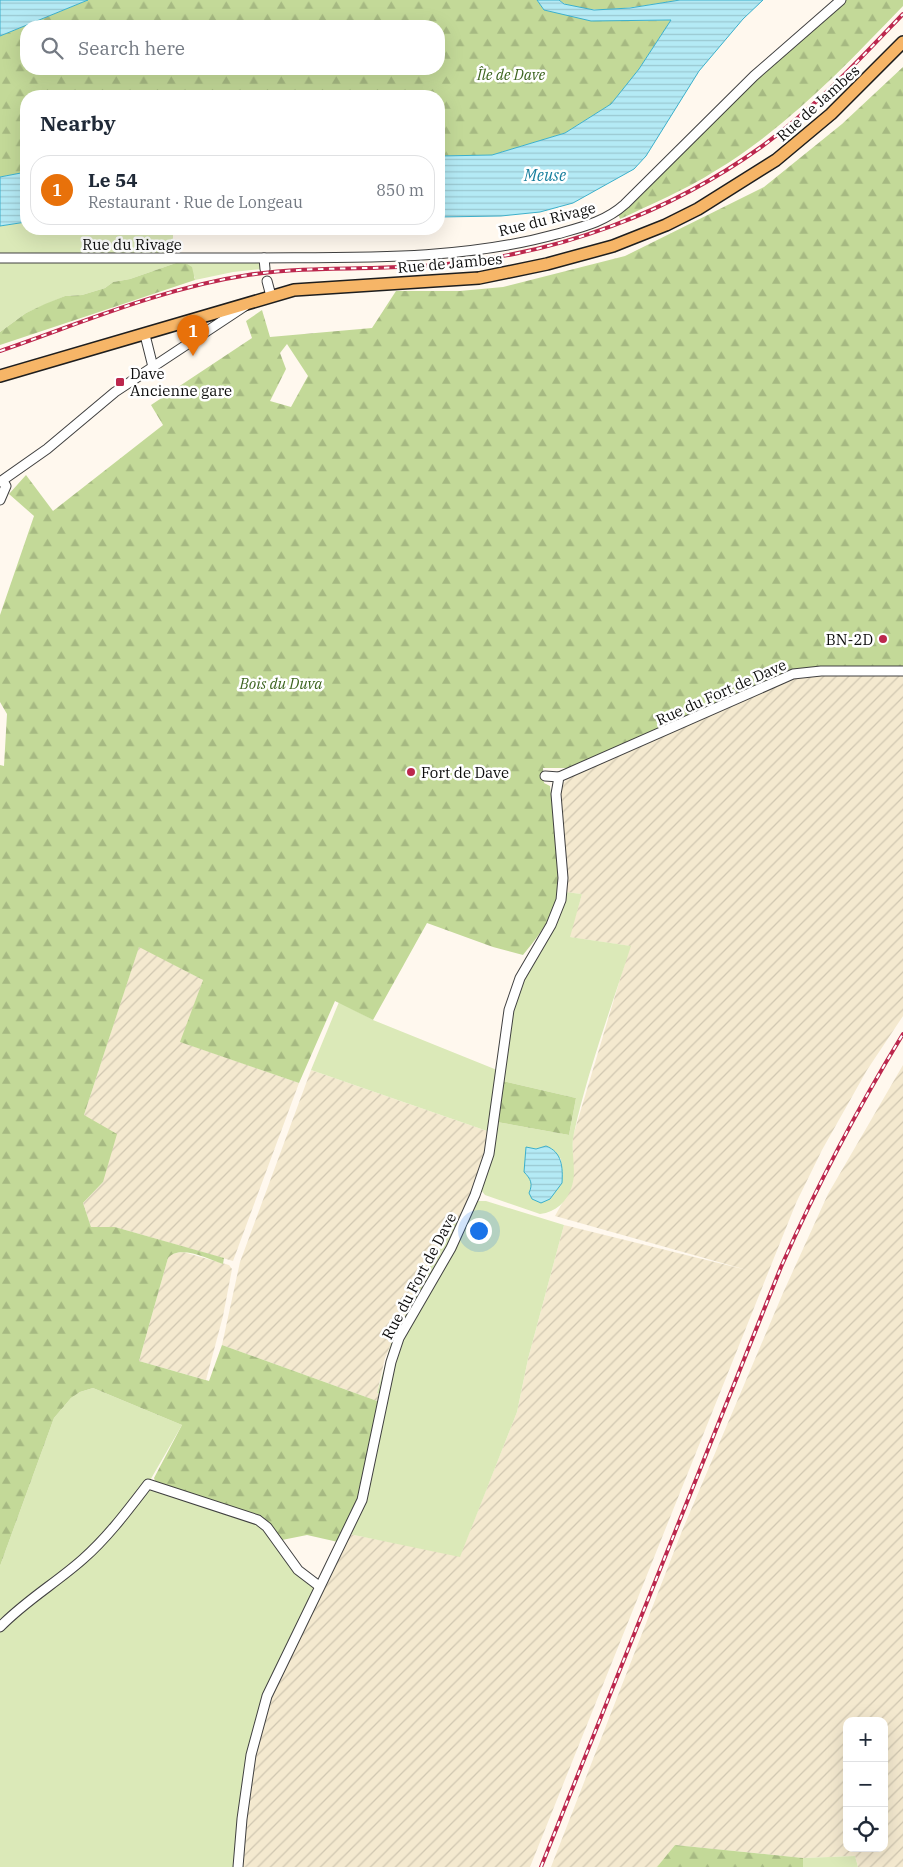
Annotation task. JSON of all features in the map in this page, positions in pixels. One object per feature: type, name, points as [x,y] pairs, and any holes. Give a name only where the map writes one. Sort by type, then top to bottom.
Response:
[{"type":"main road","name":"Rue de Jambes","points":[[0,376],[145,335],[271,296],[316,287],[479,278],[584,255],[644,234],[698,209],[776,160],[831,114],[903,42]]},
{"type":"street","name":"Rue du Rivage","points":[[0,258],[264,258],[460,253],[535,240],[603,220],[625,204],[754,76],[842,0]]},
{"type":"street","points":[[264,258],[265,269]]},
{"type":"street","points":[[267,281],[271,296]]},
{"type":"street","points":[[0,500],[6,486],[2,482],[47,450],[116,392],[251,302]]},
{"type":"street","points":[[145,335],[153,367]]},
{"type":"street","name":"Rue du Fort de Dave","points":[[545,776],[559,777],[793,674],[822,671],[903,672]]},
{"type":"street","name":"Rue du Fort de Dave","points":[[238,1867],[250,1762],[267,1696],[362,1500],[391,1362],[399,1338],[451,1248],[475,1195],[489,1154],[509,1010],[520,978],[551,925],[561,900],[563,878],[556,794],[559,777]]},
{"type":"street","points":[[0,1627],[13,1613],[83,1559],[118,1523],[148,1484],[258,1520],[267,1527],[295,1566],[319,1586]]},
{"type":"shaded area","points":[[903,674],[903,1016],[867,1070],[822,1150],[796,1203],[530,1867],[241,1867],[254,1754],[268,1704],[349,1534],[460,1556],[517,1412],[528,1359],[564,1225],[747,1270],[555,1216],[572,1185],[573,1136],[630,946],[569,937],[582,894],[565,892],[559,795],[562,784],[573,774],[797,676]]},
{"type":"shaded area","points":[[139,946],[203,980],[181,1042],[299,1083],[233,1261],[115,1227],[91,1227],[83,1203],[103,1182],[84,1115]]},
{"type":"shaded area","points":[[903,1065],[903,1867],[858,1867],[855,1856],[803,1858],[675,1845],[657,1867],[551,1867],[682,1531],[783,1293],[828,1194]]},
{"type":"shaded area","points":[[311,1070],[490,1132],[485,1155],[461,1222],[453,1219],[397,1330],[385,1358],[377,1393],[381,1394],[380,1402],[222,1345],[240,1262]]},
{"type":"shaded area","points":[[183,1252],[229,1265],[232,1269],[223,1316],[206,1380],[139,1361],[168,1258],[171,1254]]},
{"type":"green space","name":"Île de Dave","points":[[88,0],[537,0],[544,10],[634,21],[671,20],[639,69],[611,104],[565,133],[492,155],[445,156],[445,90],[20,90],[20,173],[0,177],[0,36],[20,28],[20,75],[445,75],[445,20],[39,20]]},
{"type":"green space","points":[[559,0],[680,0],[618,9],[584,9],[570,6]]},
{"type":"green space","points":[[836,0],[903,0],[903,6],[815,94],[742,154],[704,178],[620,219],[616,208]]},
{"type":"green space","name":"Bois du Duva","points":[[903,67],[903,669],[794,671],[577,768],[543,768],[544,783],[550,786],[558,853],[559,879],[556,900],[550,917],[534,941],[523,955],[493,947],[427,923],[373,1020],[335,1001],[299,1083],[180,1042],[203,980],[139,947],[84,1115],[117,1134],[103,1182],[83,1203],[91,1227],[115,1227],[224,1258],[223,1264],[202,1256],[180,1252],[168,1258],[139,1361],[209,1381],[222,1345],[380,1402],[360,1499],[338,1542],[307,1535],[282,1540],[273,1527],[257,1515],[156,1484],[154,1478],[182,1425],[93,1388],[80,1392],[71,1398],[54,1418],[0,1566],[0,765],[4,766],[7,714],[0,702],[0,615],[34,516],[9,494],[26,475],[53,511],[163,425],[151,405],[252,338],[246,321],[262,310],[270,337],[372,328],[396,291],[460,291],[503,287],[625,256],[764,187],[842,124]],"holes":[[[287,344],[308,376],[291,407],[270,401],[286,369],[280,353]]]},
{"type":"green space","points":[[20,223],[20,235],[173,235],[173,255],[0,255],[0,226]]},
{"type":"green space","points":[[0,261],[261,261],[262,269],[233,272],[195,280],[195,277],[176,263],[130,279],[113,282],[105,288],[82,295],[65,296],[26,313],[0,332]]},
{"type":"green space","points":[[176,263],[187,264],[192,267],[195,280],[0,345],[0,332],[26,313],[45,304],[65,296],[82,295],[105,288],[113,282],[130,279]]},
{"type":"green space","points":[[565,892],[582,894],[570,937],[631,946],[600,1039],[574,1133],[574,1173],[572,1186],[567,1197],[560,1205],[551,1211],[540,1214],[485,1195],[481,1190],[497,1122],[569,1135],[576,1098],[503,1081],[512,1012],[519,991]],"holes":[[[546,1146],[561,1159],[562,1183],[532,1186],[530,1178],[536,1149]]]},
{"type":"green space","points":[[339,1002],[373,1020],[497,1070],[490,1132],[311,1070]]},
{"type":"green space","points":[[503,1081],[576,1098],[569,1135],[497,1122]]},
{"type":"green space","points":[[478,1201],[486,1201],[564,1225],[528,1359],[517,1412],[460,1557],[349,1534],[397,1353]]},
{"type":"green space","points":[[453,1219],[461,1222],[415,1303],[381,1394],[377,1393],[391,1343]]},
{"type":"green space","points":[[93,1388],[182,1425],[148,1484],[252,1517],[295,1567],[319,1586],[274,1679],[253,1748],[238,1867],[0,1867],[0,1566],[54,1418],[71,1398],[80,1392]]},
{"type":"green space","points":[[675,1845],[803,1858],[803,1867],[657,1867]]},
{"type":"green space","points":[[855,1856],[858,1867],[803,1867],[803,1858]]},
{"type":"water","points":[[0,0],[88,0],[39,20],[20,20],[20,28],[0,36]]},
{"type":"water","name":"Meuse","points":[[537,0],[559,0],[564,4],[594,10],[630,8],[680,0],[763,0],[743,19],[699,71],[646,156],[634,169],[573,203],[540,212],[501,216],[445,217],[445,156],[492,155],[565,133],[611,104],[639,69],[671,20],[591,21],[544,10]]},
{"type":"water","points":[[20,173],[20,223],[0,226],[0,177]]},
{"type":"water","points":[[546,1146],[558,1156],[562,1171],[562,1183],[550,1199],[541,1203],[532,1199],[529,1193],[531,1182],[524,1172],[526,1147],[536,1149]]},
{"type":"railway","points":[[0,351],[122,307],[185,288],[216,281],[273,272],[422,266],[489,259],[571,240],[612,226],[689,192],[726,171],[761,147],[817,101],[903,14]]},
{"type":"railway","points":[[541,1867],[781,1267],[838,1148],[903,1034]]},
{"type":"place","name":"Le 54","points":[[193,356]]},
{"type":"place","name":"Dave Ancienne gare","points":[[120,382]]},
{"type":"place","name":"BN-2D","points":[[883,639]]},
{"type":"place","name":"Fort de Dave","points":[[411,772]]}]
